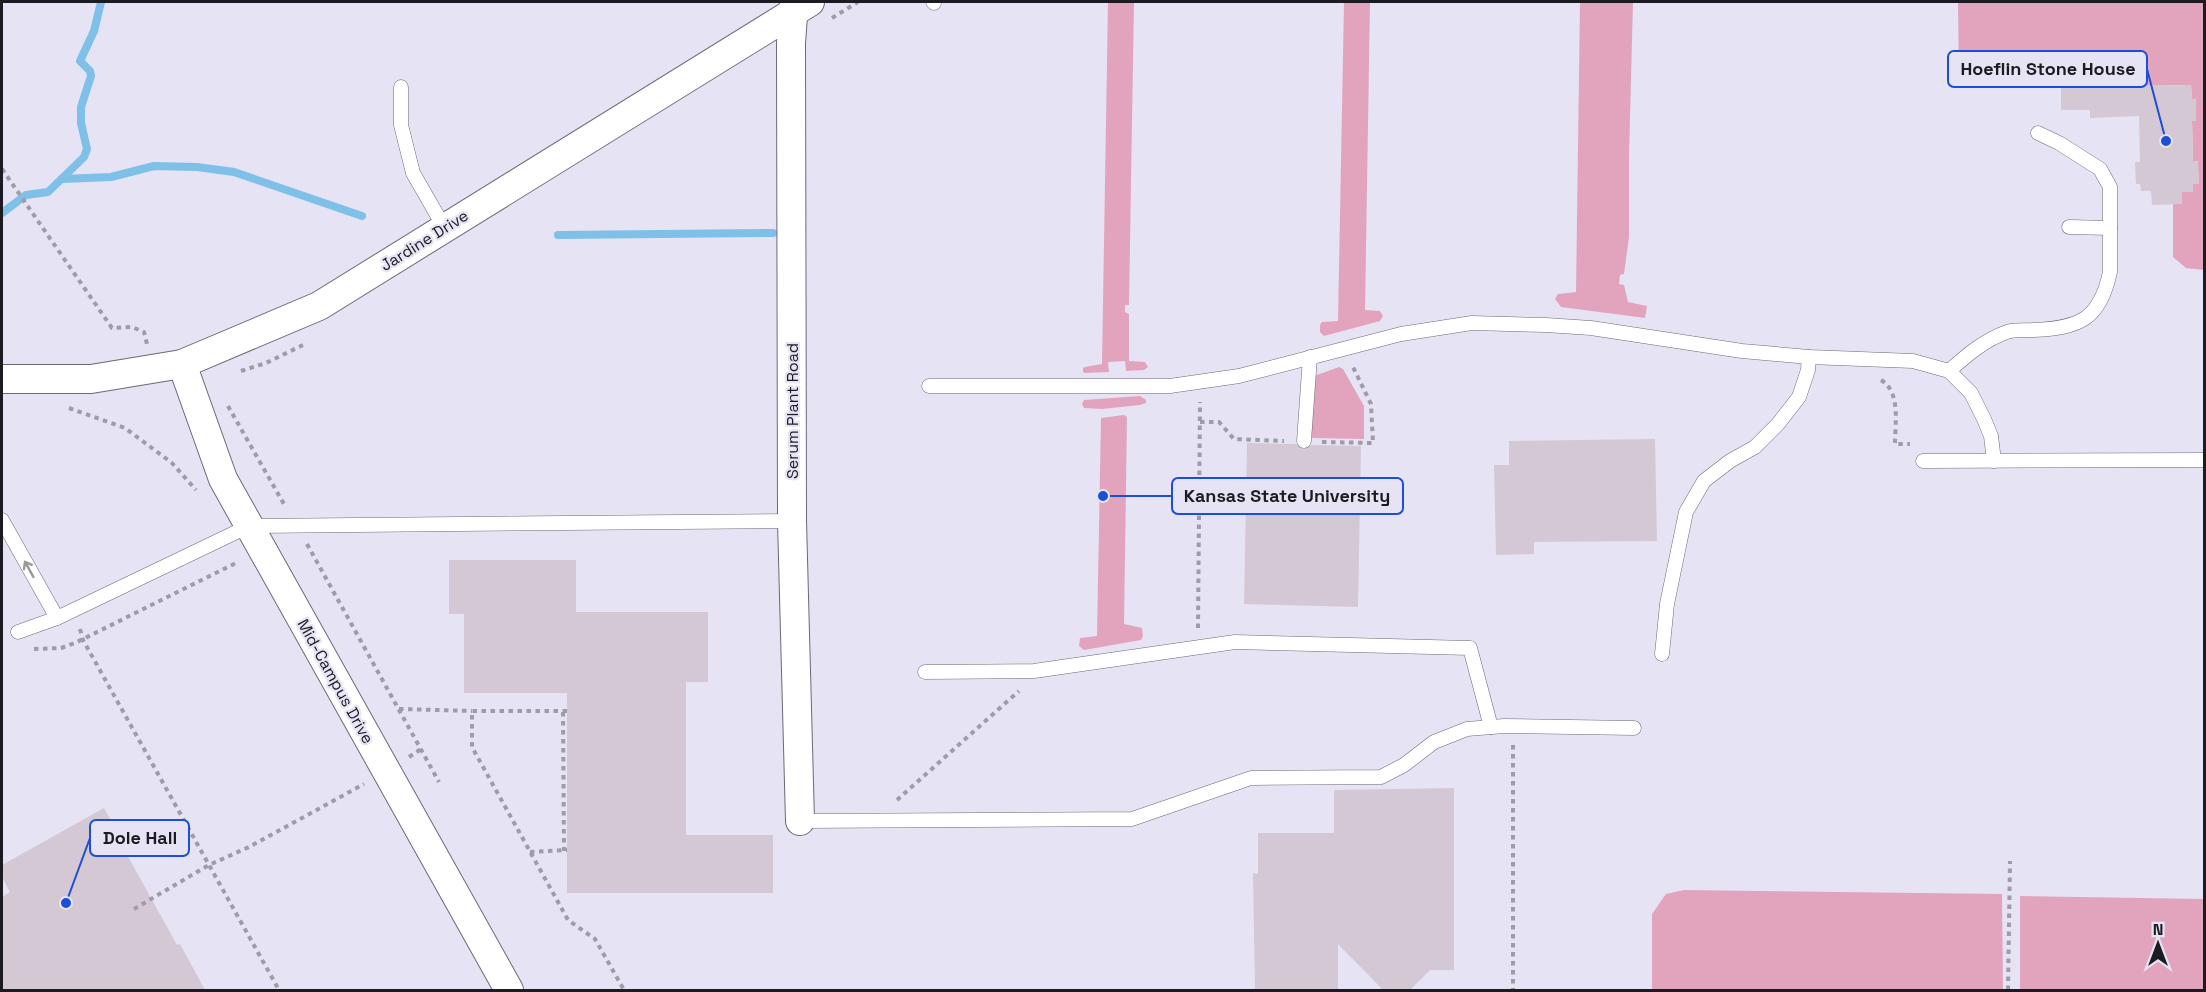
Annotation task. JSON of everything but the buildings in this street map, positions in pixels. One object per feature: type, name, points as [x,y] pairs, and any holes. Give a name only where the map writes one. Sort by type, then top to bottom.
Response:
[{"type":"street","name":"Jardine Drive","points":[[2,380],[91,379],[182,364],[319,306],[799,5]]},
{"type":"street","name":"Serum Plant Road","points":[[799,5],[791,43],[792,521],[800,820]]},
{"type":"street","name":"Mid-Campus Drive","points":[[182,364],[223,479],[509,990]]},
{"type":"lane","points":[[401,87],[401,125],[413,173],[444,227]]},
{"type":"lane","points":[[1949,371],[1975,349],[2008,332],[2061,329],[2081,321],[2098,307],[2110,272],[2110,187],[2100,169],[2059,143],[2038,133]]},
{"type":"lane","points":[[2069,227],[2110,228]]},
{"type":"lane","points":[[929,386],[1170,386],[1239,376],[1401,334],[1472,323],[1546,324],[1591,328],[1732,350],[1809,357],[1913,361],[1949,371],[1971,393],[1984,419],[1991,436],[1994,461]]},
{"type":"lane","points":[[1304,441],[1310,357]]},
{"type":"lane","points":[[1662,654],[1667,604],[1686,512],[1704,481],[1730,461],[1755,447],[1778,424],[1799,397],[1808,370],[1809,357]]},
{"type":"lane","points":[[1923,461],[2205,460]]},
{"type":"lane","points":[[2,520],[57,618]]},
{"type":"lane","points":[[18,633],[75,610],[249,526],[792,521]]},
{"type":"lane","points":[[925,672],[1034,671],[1235,642],[1470,648],[1491,727]]},
{"type":"lane","points":[[800,820],[1132,819],[1251,778],[1381,777],[1404,765],[1434,742],[1467,729],[1491,727],[1634,728]]},
{"type":"path","points":[[2,169],[45,231]]},
{"type":"path","points":[[1873,375],[1887,384],[1894,395],[1895,444],[1917,444],[1923,461]]},
{"type":"path","points":[[1198,647],[1200,395]]},
{"type":"path","points":[[225,401],[439,782]]},
{"type":"path","points":[[68,408],[125,428],[141,438],[172,463],[199,494]]},
{"type":"path","points":[[29,649],[61,648],[83,639],[238,561]]},
{"type":"path","points":[[75,610],[83,639],[279,990]]},
{"type":"path","points":[[894,802],[1018,693]]},
{"type":"path","points":[[399,708],[565,711],[565,851],[530,852]]},
{"type":"path","points":[[472,711],[472,747],[568,920],[595,939],[624,990]]},
{"type":"path","points":[[1513,745],[1513,990]]},
{"type":"path","points":[[134,909],[209,865],[259,841],[421,749]]},
{"type":"path","points":[[2008,990],[2010,861]]},
{"type":"shaded area","points":[[1108,2],[1134,2],[1129,305],[1125,305],[1125,312],[1129,314],[1129,361],[1145,362],[1148,367],[1144,370],[1126,371],[1125,361],[1108,362],[1109,372],[1085,373],[1083,368],[1102,364]]},
{"type":"shaded area","points":[[1344,2],[1370,2],[1365,310],[1380,311],[1383,316],[1380,321],[1324,336],[1320,332],[1322,322],[1338,321]]},
{"type":"shaded area","points":[[1580,2],[1633,2],[1629,237],[1624,274],[1620,275],[1619,284],[1624,285],[1628,302],[1647,306],[1645,318],[1561,307],[1555,299],[1558,294],[1576,292]]},
{"type":"shaded area","points":[[1958,2],[2204,2],[2204,270],[2186,268],[2173,257],[2173,204],[2182,204],[2182,192],[2193,192],[2193,184],[2199,184],[2197,161],[2193,162],[2192,121],[2196,120],[2196,99],[2192,99],[2191,85],[2131,86],[2131,70],[2088,80],[1959,81]]},
{"type":"shaded area","points":[[1339,367],[1343,369],[1364,406],[1364,439],[1312,438],[1312,430],[1310,430],[1314,376]]},
{"type":"shaded area","points":[[1140,396],[1146,400],[1146,403],[1102,409],[1084,408],[1082,404],[1084,400]]},
{"type":"shaded area","points":[[1124,415],[1127,417],[1124,624],[1142,628],[1143,636],[1141,640],[1084,650],[1079,646],[1080,638],[1097,636],[1101,418]]},
{"type":"shaded area","points":[[1684,890],[2002,894],[2003,990],[1652,990],[1652,914],[1666,894]]},
{"type":"shaded area","points":[[2020,896],[2204,899],[2204,990],[2020,990]]},
{"type":"waterway","points":[[2,213],[26,195],[48,192],[84,157],[87,149],[81,123],[81,107],[91,76],[90,71],[80,61],[94,31],[101,2]]},
{"type":"waterway","points":[[62,179],[111,177],[154,166],[197,167],[234,172],[362,216]]},
{"type":"waterway","points":[[558,235],[773,233]]},
{"type":"place","name":"Hoeflin Stone House","points":[[2166,141]]},
{"type":"place","name":"Kansas State University","points":[[1103,496]]},
{"type":"place","name":"Dole Hall","points":[[66,903]]}]
